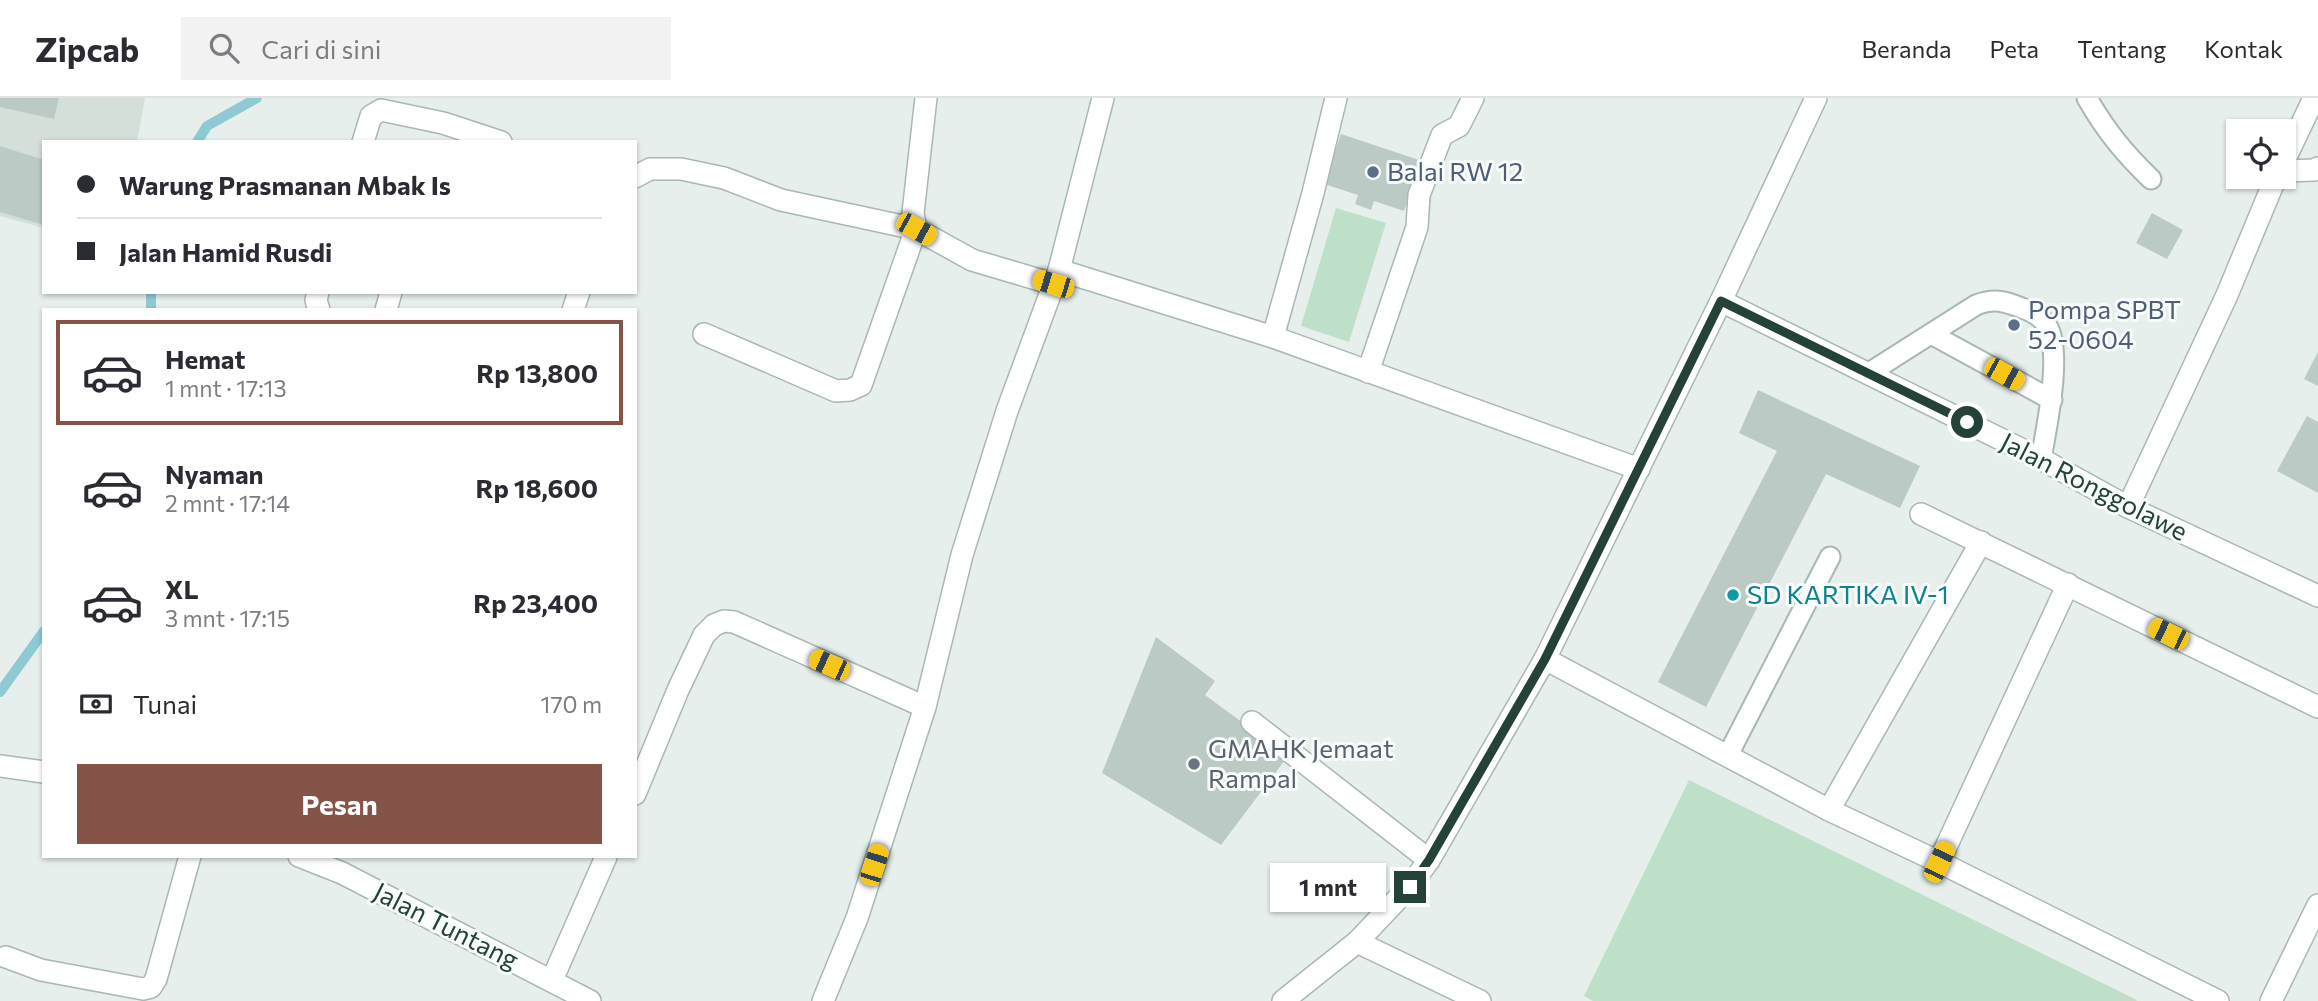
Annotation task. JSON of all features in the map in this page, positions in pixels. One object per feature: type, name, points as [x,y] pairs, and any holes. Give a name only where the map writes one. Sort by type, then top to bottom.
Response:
[{"type":"street","points":[[704,334],[836,391],[850,390],[861,384],[916,229],[913,213],[926,98]]},
{"type":"street","points":[[823,1001],[857,918],[925,708],[962,555],[1007,411],[1056,277],[1104,98]]},
{"type":"street","points":[[1273,337],[1336,98]]},
{"type":"street","points":[[1368,372],[1417,227],[1419,195],[1428,171],[1442,135],[1459,126],[1473,98]]},
{"type":"street","points":[[1283,1001],[1357,942],[1410,887],[1429,860],[1545,659],[1721,301],[1816,98]]},
{"type":"street","points":[[2296,136],[2314,98]]},
{"type":"street","points":[[364,140],[371,116],[381,110],[440,132],[489,140]]},
{"type":"street","points":[[2296,171],[2318,168]]},
{"type":"street","points":[[637,176],[650,169],[681,169],[724,178],[781,200],[916,229],[972,260],[1056,277],[1273,337],[1639,468]]},
{"type":"street","points":[[2129,508],[2227,295],[2271,189]]},
{"type":"street","name":"Jalan Ronggolawe","points":[[1721,301],[2041,459],[2129,508],[2318,596]]},
{"type":"street","points":[[1920,514],[2318,707]]},
{"type":"street","points":[[1829,810],[1981,542]]},
{"type":"street","points":[[1939,862],[2068,584]]},
{"type":"street","points":[[637,789],[704,635],[714,625],[724,621],[734,622],[925,708]]},
{"type":"street","points":[[1545,659],[1829,810],[2218,1001]]},
{"type":"street","points":[[1252,722],[1429,860]]},
{"type":"street","points":[[3,766],[42,772]]},
{"type":"street","points":[[6,957],[41,970],[143,989],[152,987],[189,858]]},
{"type":"street","name":"Jalan Tuntang","points":[[309,858],[346,865],[590,1001]]},
{"type":"street","points":[[551,980],[604,858]]},
{"type":"street","points":[[2271,1001],[2318,905]]},
{"type":"street","points":[[1357,942],[1480,1001]]},
{"type":"lane","points":[[2087,98],[2107,132],[2151,179]]},
{"type":"lane","points":[[1869,373],[1988,300],[1999,299],[2036,314],[2048,328],[2053,343],[2052,400],[2041,459]]},
{"type":"lane","points":[[1931,334],[2052,400]]},
{"type":"lane","points":[[1728,755],[1830,557]]},
{"type":"shaded area","points":[[0,98],[145,98],[137,140],[42,140],[42,227],[0,216]]},
{"type":"green space","points":[[1336,208],[1386,223],[1349,342],[1301,326]]},
{"type":"green space","points":[[1689,780],[2137,1000],[1593,1001],[1584,996]]},
{"type":"building","points":[[0,98],[59,98],[54,119],[0,107]]},
{"type":"building","name":"Balai RW 12","points":[[1341,134],[1422,161],[1404,211],[1374,201],[1371,210],[1355,204],[1358,195],[1324,184]]},
{"type":"building","points":[[0,146],[42,159],[42,224],[0,212]]},
{"type":"building","points":[[2152,213],[2183,230],[2167,259],[2136,243]]},
{"type":"building","points":[[2318,352],[2318,386],[2304,379]]},
{"type":"building","name":"SD KARTIKA IV-1","points":[[1758,390],[1920,466],[1900,508],[1826,474],[1706,707],[1658,682],[1777,451],[1739,433]]},
{"type":"building","points":[[2307,416],[2318,422],[2318,493],[2277,471]]},
{"type":"building","name":"GMAHK Jemaat Rampal","points":[[1156,637],[1215,681],[1205,695],[1288,756],[1221,845],[1102,773]]},
{"type":"waterway","points":[[198,140],[207,126],[257,98]]},
{"type":"waterway","points":[[151,294],[151,308]]},
{"type":"waterway","points":[[0,692],[42,634]]},
{"type":"place","name":"Balai RW 12","points":[[1373,172]]},
{"type":"place","name":"Pompa SPBT 52-0604","points":[[2014,325]]},
{"type":"place","name":"SD KARTIKA IV-1","points":[[1733,595]]},
{"type":"place","name":"GMAHK Jemaat Rampal","points":[[1194,764]]},
{"type":"route","points":[[1410,887],[1429,860],[1545,659],[1721,301],[1967,422]]}]
